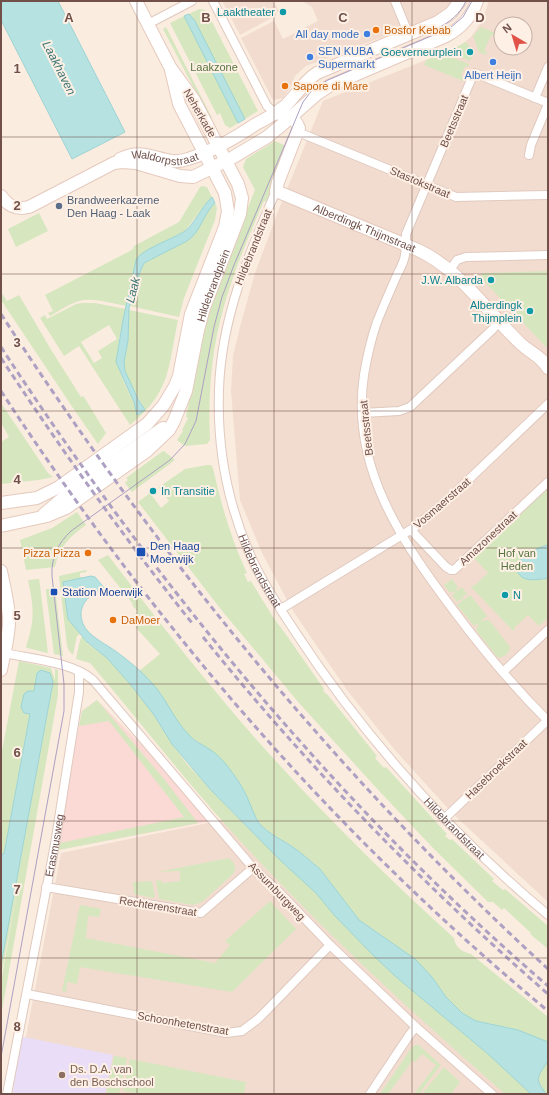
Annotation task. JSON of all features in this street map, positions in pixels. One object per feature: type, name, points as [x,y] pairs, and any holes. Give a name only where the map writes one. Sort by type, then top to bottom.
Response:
[{"type":"main road","name":"Neherkade","points":[[136,1],[170,67],[194,100],[226,161]]},
{"type":"main road","points":[[219,146],[275,113],[287,104],[304,83],[317,74],[442,20],[451,13],[460,1]]},
{"type":"main road","points":[[212,168],[267,137],[317,94],[329,86],[446,36],[463,25],[472,14],[477,1]]},
{"type":"main road","name":"Neherkade","points":[[170,67],[178,101],[204,153]]},
{"type":"main road","points":[[275,113],[299,126],[297,136]]},
{"type":"main road","name":"Hildebrandstraat","points":[[276,191],[278,182],[297,136]]},
{"type":"main road","name":"Waldorpstraat","points":[[1,196],[12,207],[28,207],[122,158],[137,154],[148,154],[175,162],[186,160],[219,146]]},
{"type":"main road","name":"Hildebrandplein","points":[[138,444],[158,424],[172,406],[178,390],[179,376],[191,314],[228,217],[226,195],[204,153]]},
{"type":"main road","name":"Hildebrandplein","points":[[1,526],[53,514],[66,508],[148,450],[169,430],[178,413],[186,391],[198,330],[204,308],[236,226],[241,208],[242,198],[240,188],[226,161]]},
{"type":"main road","name":"Waldorpstraat","points":[[111,165],[122,162],[136,163],[188,177],[212,168]]},
{"type":"main road","name":"Alberdingk Thijmstraat","points":[[276,191],[406,245],[431,257],[450,270]]},
{"type":"main road","points":[[450,270],[522,345],[533,362],[548,374]]},
{"type":"main road","points":[[522,345],[538,355],[548,368]]},
{"type":"main road","name":"Hildebrandplein","points":[[33,499],[45,495],[59,487],[147,424],[168,400],[179,376]]},
{"type":"main road","name":"Hildebrandplein","points":[[38,518],[64,497],[160,430],[178,413]]},
{"type":"main road","name":"Hildebrandplein","points":[[1,503],[64,497]]},
{"type":"main road","points":[[1,571],[9,615],[8,633],[3,652],[1,670]]},
{"type":"street","points":[[148,24],[192,1]]},
{"type":"street","points":[[213,1],[267,106],[275,113]]},
{"type":"street","points":[[395,1],[409,35]]},
{"type":"street","points":[[529,156],[531,145],[548,103],[536,98],[548,67]]},
{"type":"street","name":"Beetsstraat","points":[[536,98],[474,74],[406,234],[405,256],[377,322],[371,343],[364,376],[362,413],[365,442],[373,473],[380,492],[401,536],[454,611],[503,672],[548,721]]},
{"type":"street","name":"Stastokstraat","points":[[297,136],[427,185],[457,198],[548,195]]},
{"type":"street","name":"Hildebrandstraat","points":[[276,191],[239,282],[229,314],[220,366],[218,408],[223,461],[234,511],[250,554],[266,585],[318,665],[356,716],[391,759],[445,818],[499,872],[548,915]]},
{"type":"street","points":[[450,270],[457,260],[466,257],[548,254]]},
{"type":"street","points":[[362,413],[399,411],[410,407],[493,329],[499,320]]},
{"type":"street","name":"Vosmaerstraat","points":[[281,609],[411,530],[445,502],[548,404]]},
{"type":"street","name":"Amazonestraat","points":[[411,530],[450,570],[456,569],[548,482]]},
{"type":"street","points":[[503,672],[548,630]]},
{"type":"street","points":[[3,652],[62,665],[79,672]]},
{"type":"street","name":"Assumburgweg","points":[[79,672],[90,678],[103,691],[253,868],[278,891],[330,945],[416,1027],[492,1094]]},
{"type":"street","name":"Erasmusweg","points":[[7,1094],[55,844],[78,698],[79,672]]},
{"type":"street","name":"Hasebroekstraat","points":[[445,818],[548,721]]},
{"type":"street","name":"Rechterenstraat","points":[[46,887],[202,913],[253,868]]},
{"type":"street","name":"Schoonhetenstraat","points":[[27,994],[226,1033],[242,1031],[258,1019],[330,945]]},
{"type":"street","points":[[370,1094],[416,1027]]},
{"type":"shaded area","points":[[222,1],[273,1],[279,11],[275,13],[277,15],[240,35]]},
{"type":"shaded area","points":[[302,1],[453,1],[433,18],[306,66],[295,76],[290,88],[283,98],[273,100],[241,38],[274,21],[283,39],[318,21],[312,7]]},
{"type":"shaded area","points":[[489,1],[548,1],[548,902],[453,814],[394,749],[347,690],[293,611],[262,553],[240,500],[231,391],[233,356],[255,273],[279,209],[323,101],[451,50],[471,37],[482,21]]},
{"type":"shaded area","points":[[97,700],[216,820],[53,851],[82,711]]},
{"type":"shaded area","points":[[242,816],[548,1086],[548,1094],[15,1094],[61,853]]},
{"type":"shaded area","name":"Ds. D.A. van den Boschschool","points":[[19,1036],[113,1055],[105,1094],[13,1094]]},
{"type":"green space","name":"Laakzone","points":[[199,9],[205,10],[208,14],[258,111],[230,128],[225,125],[220,113],[217,115],[170,23]]},
{"type":"green space","points":[[166,27],[212,118],[210,119],[163,29]]},
{"type":"green space","points":[[481,27],[493,32],[493,36],[491,35],[484,51],[487,52],[486,55],[479,52],[473,36]]},
{"type":"green space","points":[[466,42],[474,52],[470,61],[447,52]]},
{"type":"green space","points":[[442,54],[469,64],[468,67],[465,66],[461,76],[464,78],[463,81],[424,65],[426,60]]},
{"type":"green space","points":[[275,141],[288,147],[268,202],[264,201],[242,254],[227,296],[219,326],[211,374],[210,440],[207,444],[185,446],[177,440],[183,431],[182,430],[188,418],[186,417],[203,328],[214,293],[255,190],[243,167],[246,159]]},
{"type":"green space","points":[[202,186],[207,187],[212,197],[185,231],[143,253],[136,260],[127,306],[97,300],[85,300],[72,304],[50,316],[48,313],[53,311],[45,295],[130,251],[134,246],[179,222]]},
{"type":"green space","points":[[215,203],[217,208],[215,220],[184,298],[179,317],[130,306],[144,263],[191,238],[208,211]]},
{"type":"green space","points":[[39,213],[48,231],[16,247],[8,229]]},
{"type":"green space","name":"Alberdingk Thijmplein","points":[[548,271],[547,347],[480,276],[483,273]]},
{"type":"green space","points":[[1,292],[7,301],[19,295],[50,348],[81,397],[83,396],[86,400],[106,433],[98,444],[1,300]]},
{"type":"green space","points":[[95,303],[126,309],[120,334],[118,360],[119,369],[133,400],[137,415],[145,410],[124,369],[128,341],[129,310],[178,320],[169,366],[161,390],[143,413],[130,425],[79,346],[64,356],[40,318],[45,315],[47,319],[76,304]],"holes":[[[109,325],[117,339],[98,351],[102,358],[94,363],[81,342]]]},
{"type":"green space","points":[[1,403],[48,473],[53,477],[1,484],[1,442],[9,437],[1,423]]},
{"type":"green space","points":[[163,451],[175,460],[132,492],[125,483],[128,480],[126,478]]},
{"type":"green space","points":[[211,465],[213,468],[219,495],[236,547],[247,573],[244,574],[248,582],[251,581],[273,617],[324,689],[323,690],[377,756],[375,758],[384,768],[386,767],[447,834],[445,836],[450,840],[452,839],[494,879],[492,881],[503,890],[505,889],[548,926],[548,949],[530,934],[531,933],[504,908],[502,910],[493,902],[488,902],[434,849],[381,793],[299,703],[223,612],[138,502],[150,493],[161,508],[169,501],[159,487],[185,469]]},
{"type":"green space","name":"Hof van Heden","points":[[548,487],[548,618],[539,626],[528,615],[514,628],[515,629],[513,631],[471,587],[488,573],[475,559],[472,559],[507,525],[511,525],[514,519]]},
{"type":"green space","points":[[77,512],[86,525],[75,533],[62,548],[55,567],[26,570],[20,540],[52,528]]},
{"type":"green space","points":[[108,555],[140,598],[242,723],[292,779],[371,860],[454,938],[460,949],[471,954],[548,1017],[548,1042],[518,1030],[476,1021],[462,1013],[446,997],[432,977],[381,935],[359,920],[320,869],[301,853],[271,834],[263,827],[254,814],[243,788],[223,761],[185,731],[159,692],[139,671],[160,654],[130,619],[138,612],[98,560]]},
{"type":"green space","points":[[86,570],[87,572],[80,573],[80,577],[88,577],[63,582],[68,619],[80,634],[77,636],[73,655],[67,646],[59,576]]},
{"type":"green space","points":[[39,579],[48,653],[26,647],[33,614],[28,580]]},
{"type":"green space","points":[[452,579],[458,587],[456,589],[457,591],[462,587],[467,594],[462,597],[464,600],[470,595],[487,616],[481,621],[489,620],[510,647],[509,652],[506,655],[497,657],[476,630],[479,623],[474,626],[457,605],[462,601],[460,599],[457,602],[452,595],[455,593],[454,591],[450,593],[444,585]]},
{"type":"green space","points":[[55,588],[63,656],[54,654],[46,592],[46,589]]},
{"type":"green space","points":[[82,636],[88,644],[107,658],[131,685],[146,703],[172,744],[187,764],[234,814],[316,893],[335,916],[395,976],[488,1054],[531,1094],[505,1094],[360,963],[325,929],[224,823],[90,663],[76,659]]},
{"type":"green space","points":[[19,661],[51,668],[55,680],[55,669],[58,670],[58,695],[1,1016],[1,982],[21,868],[1,977],[1,965],[53,682],[50,673],[37,673],[34,691],[24,713],[30,714],[4,854],[1,854],[1,756]]},
{"type":"green space","points":[[97,700],[164,779],[198,823],[53,851],[55,844],[184,817],[109,721],[79,726],[82,711]]},
{"type":"green space","points":[[229,858],[235,865],[233,874],[202,902],[193,905],[159,899],[156,881],[161,880],[162,883],[180,881],[180,871],[158,872]]},
{"type":"green space","points":[[152,881],[155,897],[153,898],[134,894],[133,882]]},
{"type":"green space","points":[[270,901],[296,929],[232,992],[80,967],[77,984],[67,982],[66,992],[62,991],[80,905],[101,909],[99,917],[88,916],[86,938],[215,963],[230,945],[225,941]]},
{"type":"green space","points":[[419,1045],[441,1065],[419,1094],[414,1094],[436,1065],[422,1054],[415,1062],[413,1060],[388,1094],[380,1094],[412,1047]]},
{"type":"green space","points":[[114,1056],[127,1058],[119,1094],[106,1094]]},
{"type":"green space","points":[[130,1059],[246,1082],[244,1094],[142,1094],[123,1091]]},
{"type":"green space","points":[[548,1061],[548,1094],[546,1094],[539,1081],[539,1077]]},
{"type":"green space","points":[[444,1067],[460,1082],[451,1094],[422,1094]]},
{"type":"water","name":"Laakhaven","points":[[1,1],[58,1],[125,132],[72,159],[1,20]]},
{"type":"water","points":[[189,14],[195,21],[245,119],[238,123],[184,16]]},
{"type":"water","name":"Laak","points":[[212,197],[215,203],[211,207],[196,233],[187,241],[144,263],[140,272],[129,308],[128,341],[124,362],[125,371],[138,399],[145,410],[137,415],[134,402],[116,362],[123,320],[136,260],[144,252],[185,231]]},
{"type":"water","points":[[548,545],[548,578],[530,580],[522,577],[517,570],[520,561],[528,553]]},
{"type":"water","points":[[91,576],[95,577],[106,590],[90,596],[83,604],[81,615],[82,621],[88,631],[135,666],[156,687],[183,729],[196,741],[213,751],[223,760],[241,785],[259,823],[271,834],[297,850],[320,869],[359,920],[415,959],[432,977],[446,997],[462,1013],[476,1021],[518,1030],[548,1042],[548,1061],[538,1079],[546,1094],[531,1094],[488,1054],[395,976],[335,916],[316,893],[280,860],[210,789],[172,744],[154,715],[131,685],[107,658],[87,642],[68,619],[63,582]]},
{"type":"water","points":[[41,670],[50,673],[53,682],[1,965],[1,854],[4,854],[30,714],[24,713],[21,707],[24,694],[28,691],[34,691],[37,673]]},
{"type":"tram line","points":[[438,28],[454,17],[461,10],[466,1]]},
{"type":"tram line","points":[[1,1057],[64,711],[64,684],[52,576],[56,551],[71,531],[170,460],[185,444],[196,421],[214,327],[222,297],[303,102],[313,89],[328,80],[450,28],[463,17],[472,1]]},
{"type":"railway","points":[[1,314],[60,403],[122,490],[254,659],[323,740],[395,819],[470,895],[548,969]]},
{"type":"railway","points":[[1,347],[60,435],[121,521],[185,604],[252,686],[321,765],[394,842],[469,915],[548,986]]},
{"type":"railway","points":[[1,358],[94,493],[142,559],[192,623]]},
{"type":"railway","points":[[1,391],[60,477],[121,561],[184,643],[251,722],[320,798],[393,872],[469,943],[548,1011]]},
{"type":"railway","points":[[203,637],[283,732],[368,823],[456,910],[548,994]]},
{"type":"place","name":"Laaktheater","points":[[283,12]]},
{"type":"place","name":"Bosfor Kebab","points":[[376,30]]},
{"type":"place","name":"All day mode","points":[[367,34]]},
{"type":"place","name":"Goeverneurplein","points":[[470,52]]},
{"type":"place","name":"SEN KUBA Supermarkt","points":[[310,57]]},
{"type":"place","name":"Albert Heijn","points":[[493,62]]},
{"type":"place","name":"Sapore di Mare","points":[[285,86]]},
{"type":"place","name":"Brandweerkazerne Den Haag - Laak","points":[[59,206]]},
{"type":"place","name":"J.W. Albarda","points":[[491,280]]},
{"type":"place","name":"Alberdingk Thijmplein","points":[[530,311]]},
{"type":"place","name":"In Transitie","points":[[153,491]]},
{"type":"place","name":"Den Haag Moerwijk","points":[[141,552]]},
{"type":"place","name":"Pizza Pizza","points":[[88,553]]},
{"type":"place","name":"Station Moerwijk","points":[[54,592]]},
{"type":"place","name":"N","points":[[505,595]]},
{"type":"place","name":"DaMoer","points":[[113,620]]},
{"type":"place","name":"Ds. D.A. van den Boschschool","points":[[62,1075]]}]
